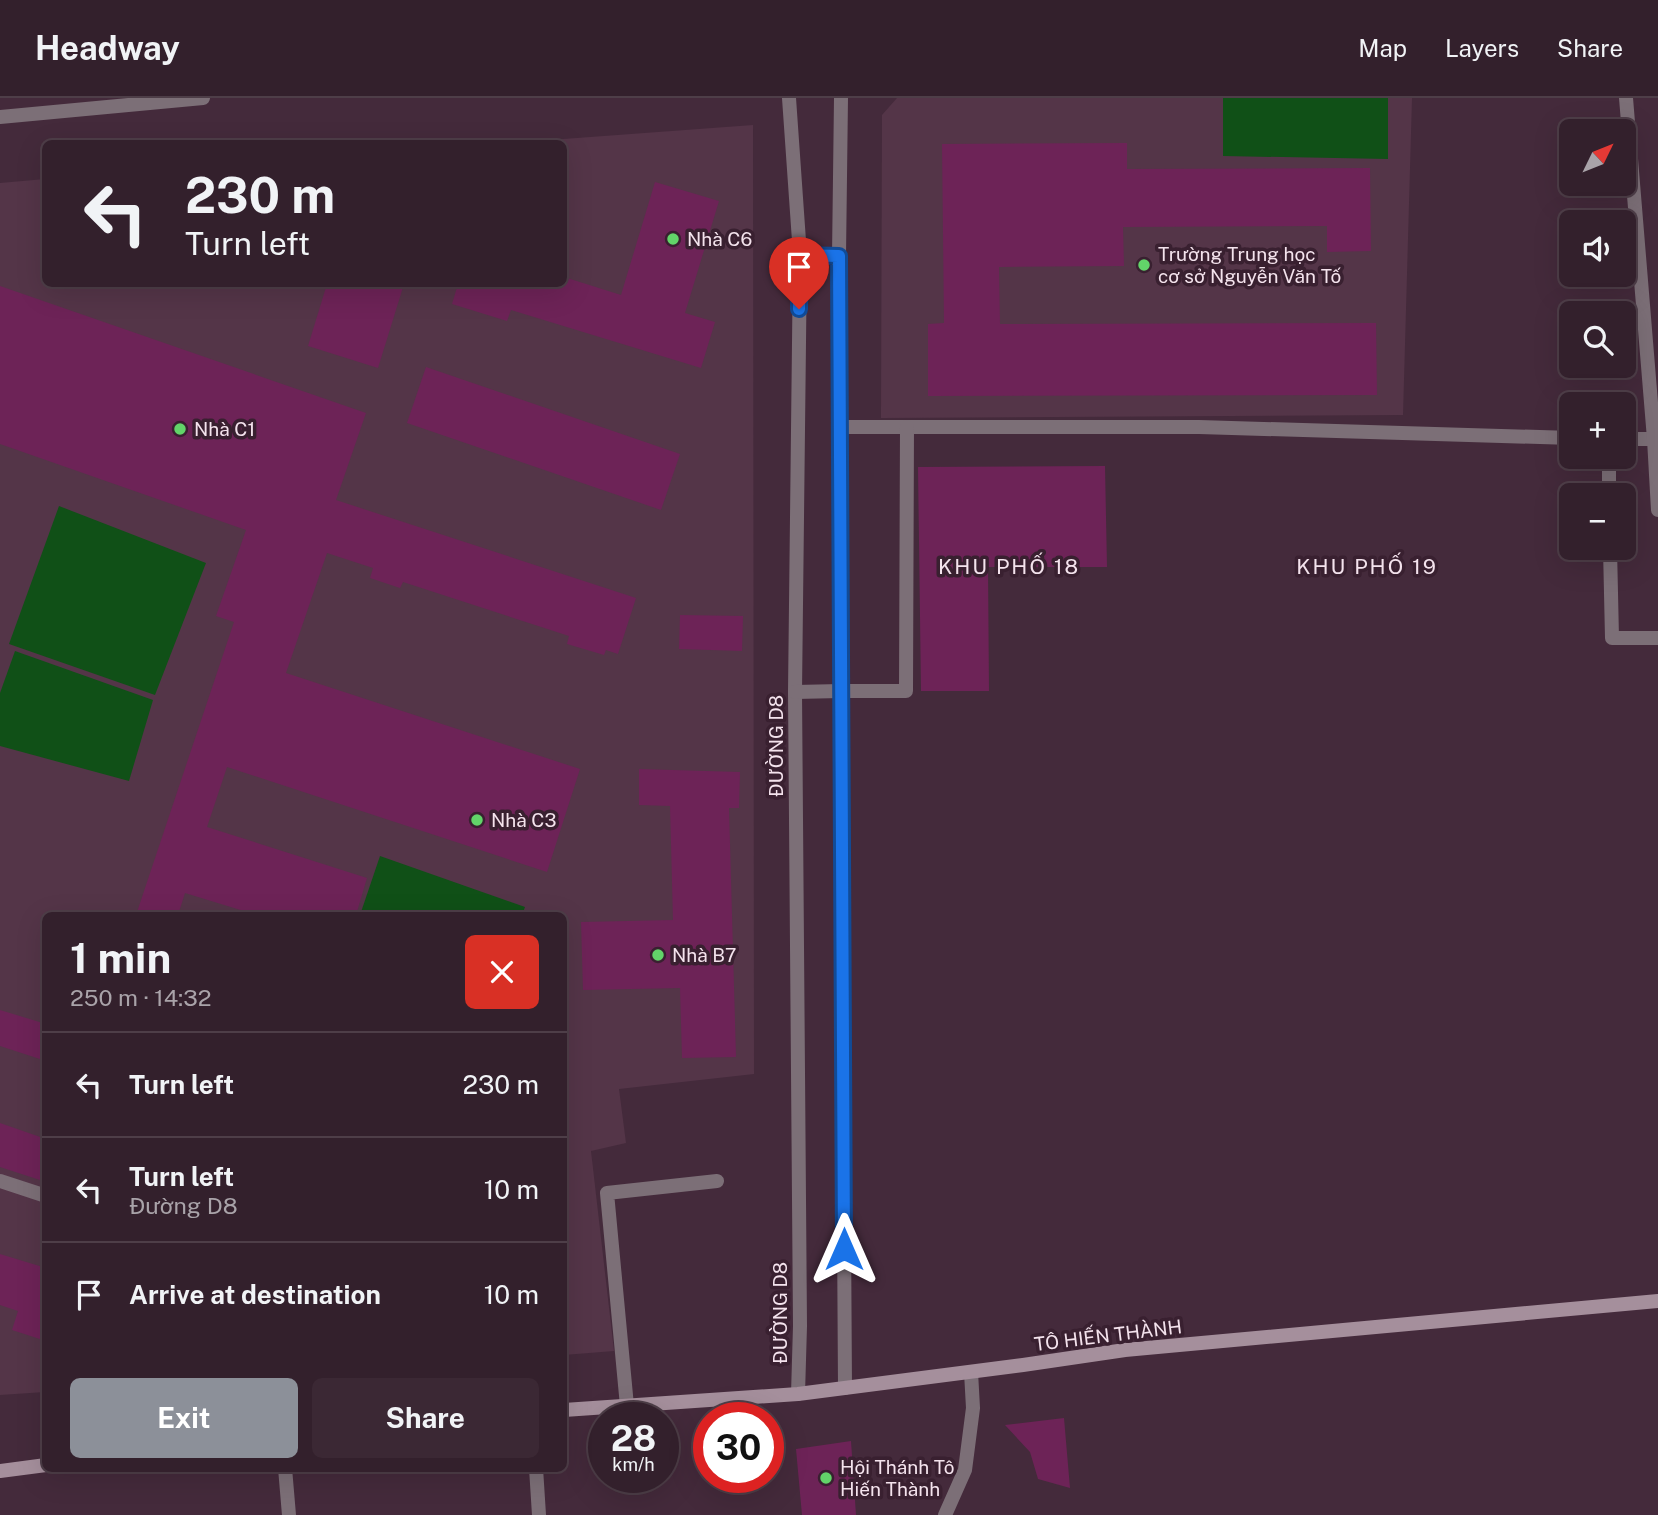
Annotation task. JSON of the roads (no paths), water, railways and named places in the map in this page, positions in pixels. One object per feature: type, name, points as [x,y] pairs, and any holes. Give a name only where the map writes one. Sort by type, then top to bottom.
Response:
[{"type":"main road","name":"TÔ HIẾN THÀNH","points":[[679,1402],[798,1394],[1125,1350],[1658,1301]]},
{"type":"main road","name":"TÔ HIẾN THÀNH","points":[[567,1410],[588,1408]]},
{"type":"main road","points":[[0,1471],[42,1466]]},
{"type":"street","points":[[0,117],[203,98]]},
{"type":"street","name":"ĐƯỜNG D8","points":[[789,98],[800,255],[795,692],[800,1325],[798,1394]]},
{"type":"street","points":[[841,98],[839,427],[845,1388]]},
{"type":"street","points":[[1626,98],[1658,510]]},
{"type":"street","points":[[800,255],[839,256]]},
{"type":"street","points":[[839,427],[1199,427],[1559,438]]},
{"type":"street","points":[[795,692],[906,691],[906,427]]},
{"type":"street","points":[[1636,439],[1654,439]]},
{"type":"street","points":[[1610,560],[1612,638],[1658,638]]},
{"type":"street","points":[[0,1181],[42,1195]]},
{"type":"street","points":[[627,1402],[607,1193],[717,1181]]},
{"type":"street","points":[[945,1515],[965,1470],[972,1408],[971,1372]]},
{"type":"street","points":[[285,1472],[289,1515]]},
{"type":"street","points":[[536,1472],[539,1515]]},
{"type":"place","name":"Nhà C6","points":[[673,239]]},
{"type":"place","name":"Trường Trung học cơ sở Nguyễn Văn Tố","points":[[1144,265]]},
{"type":"place","name":"Nhà C1","points":[[180,429]]},
{"type":"place","name":"Nhà C3","points":[[477,820]]},
{"type":"place","name":"Nhà B7","points":[[658,955]]},
{"type":"place","name":"Hội Thánh Tô Hiến Thành","points":[[826,1478]]},
{"type":"district","name":"KHU PHỐ 18","points":[[1009,566]]},
{"type":"district","name":"KHU PHỐ 19","points":[[1367,566]]}]
